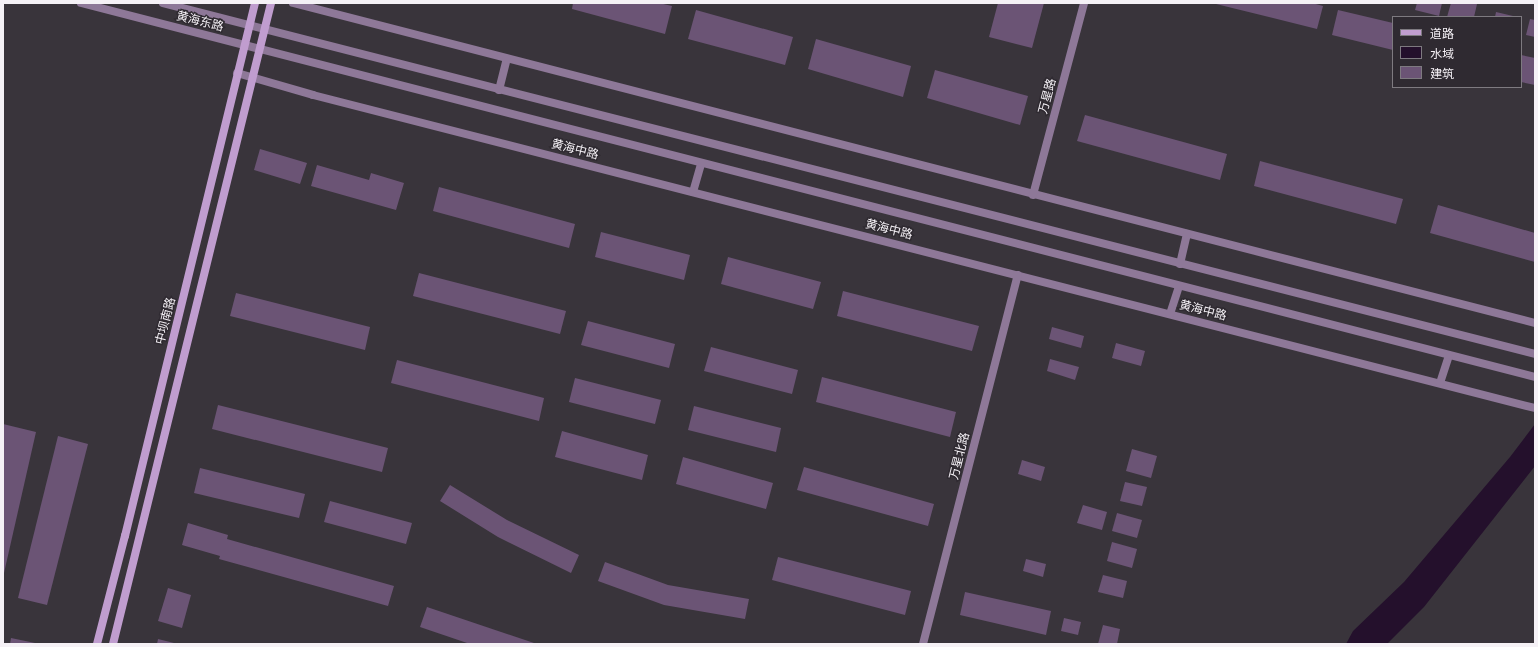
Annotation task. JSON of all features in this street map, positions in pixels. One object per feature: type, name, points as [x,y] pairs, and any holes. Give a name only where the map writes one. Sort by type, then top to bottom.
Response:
[{"type":"main road","name":"中坝南路","points":[[97,644],[125,536],[255,3]]},
{"type":"main road","points":[[113,644],[144,524],[258,49],[271,3]]},
{"type":"street","name":"黄海东路","points":[[81,3],[244,45]]},
{"type":"street","name":"黄海东路","points":[[163,3],[250,25]]},
{"type":"street","points":[[293,3],[1535,323]]},
{"type":"street","name":"万星路","points":[[1033,194],[1084,3]]},
{"type":"street","points":[[250,25],[499,90],[1535,354]]},
{"type":"street","name":"黄海中路","points":[[244,45],[701,164],[1535,377]]},
{"type":"street","points":[[499,90],[507,59]]},
{"type":"street","name":"黄海中路","points":[[237,73],[252,76],[313,95],[1440,383],[1532,408]]},
{"type":"street","points":[[693,192],[701,164]]},
{"type":"street","points":[[1180,264],[1187,234]]},
{"type":"street","name":"万星北路","points":[[923,644],[1018,275]]},
{"type":"street","points":[[1170,314],[1179,286]]},
{"type":"street","points":[[1440,383],[1449,355]]},
{"type":"water","points":[[1535,424],[1535,466],[1424,607],[1387,644],[1346,644],[1353,631],[1404,582],[1510,457]]},
{"type":"building","points":[[573,3],[659,3],[672,6],[665,34],[572,9]]},
{"type":"building","points":[[998,3],[1044,3],[1032,48],[989,37]]},
{"type":"building","points":[[1212,3],[1312,3],[1323,6],[1317,29]]},
{"type":"building","points":[[1417,3],[1442,3],[1439,16],[1415,10]]},
{"type":"building","points":[[1451,3],[1477,4],[1474,16],[1447,16]]},
{"type":"building","points":[[696,10],[793,37],[785,65],[688,39]]},
{"type":"building","points":[[1338,10],[1392,23],[1392,50],[1332,35]]},
{"type":"building","points":[[1496,12],[1513,16],[1495,16]]},
{"type":"building","points":[[1530,19],[1535,20],[1535,37],[1526,35]]},
{"type":"building","points":[[816,39],[911,66],[903,97],[808,69]]},
{"type":"building","points":[[1522,55],[1535,58],[1535,85],[1522,82]]},
{"type":"building","points":[[935,70],[1028,96],[1020,125],[927,98]]},
{"type":"building","points":[[1085,115],[1227,154],[1220,180],[1077,141]]},
{"type":"building","points":[[260,149],[307,163],[300,184],[254,170]]},
{"type":"building","points":[[1260,161],[1403,199],[1396,224],[1254,186]]},
{"type":"building","points":[[317,165],[369,180],[371,173],[404,183],[396,210],[311,186]]},
{"type":"building","points":[[439,187],[575,224],[569,248],[433,211]]},
{"type":"building","points":[[1438,205],[1535,233],[1535,262],[1430,233]]},
{"type":"building","points":[[601,232],[690,255],[684,280],[595,257]]},
{"type":"building","points":[[728,257],[821,282],[813,309],[721,284]]},
{"type":"building","points":[[419,273],[566,311],[560,334],[413,296]]},
{"type":"building","points":[[843,291],[979,326],[972,351],[837,316]]},
{"type":"building","points":[[236,293],[370,327],[365,350],[230,316]]},
{"type":"building","points":[[588,321],[675,344],[669,368],[581,345]]},
{"type":"building","points":[[1052,327],[1084,336],[1081,348],[1049,339]]},
{"type":"building","points":[[1116,343],[1145,351],[1141,366],[1112,358]]},
{"type":"building","points":[[711,347],[798,370],[792,394],[704,371]]},
{"type":"building","points":[[1050,359],[1079,367],[1075,380],[1047,371]]},
{"type":"building","points":[[397,360],[544,398],[539,421],[391,383]]},
{"type":"building","points":[[822,377],[956,412],[950,437],[816,402]]},
{"type":"building","points":[[575,378],[661,400],[655,424],[569,402]]},
{"type":"building","points":[[218,405],[388,448],[382,472],[212,429]]},
{"type":"building","points":[[694,406],[781,428],[776,452],[688,430]]},
{"type":"building","points":[[3,424],[36,432],[4,573],[3,573]]},
{"type":"building","points":[[562,431],[648,455],[642,480],[555,457]]},
{"type":"building","points":[[58,436],[88,444],[47,605],[18,598]]},
{"type":"building","points":[[1132,449],[1157,456],[1151,478],[1126,471]]},
{"type":"building","points":[[683,457],[773,483],[766,509],[676,484]]},
{"type":"building","points":[[1022,460],[1045,467],[1041,481],[1018,474]]},
{"type":"building","points":[[804,467],[934,504],[928,526],[797,490]]},
{"type":"building","points":[[200,468],[305,494],[299,518],[194,493]]},
{"type":"building","points":[[1125,482],[1147,487],[1142,506],[1120,501]]},
{"type":"building","points":[[450,485],[507,520],[579,555],[571,573],[498,537],[440,501]]},
{"type":"building","points":[[330,501],[412,523],[406,544],[324,522]]},
{"type":"building","points":[[1083,505],[1107,512],[1102,530],[1077,523]]},
{"type":"building","points":[[1117,513],[1142,520],[1137,538],[1112,531]]},
{"type":"building","points":[[188,523],[228,535],[227,539],[394,586],[388,606],[219,559],[220,556],[182,545]]},
{"type":"building","points":[[1112,542],[1137,549],[1132,568],[1107,561]]},
{"type":"building","points":[[778,557],[911,591],[905,615],[772,580]]},
{"type":"building","points":[[1026,559],[1046,564],[1043,577],[1023,571]]},
{"type":"building","points":[[605,562],[668,585],[749,599],[745,619],[664,605],[598,581]]},
{"type":"building","points":[[1103,575],[1127,581],[1123,598],[1098,592]]},
{"type":"building","points":[[168,588],[191,595],[182,628],[158,621]]},
{"type":"building","points":[[965,592],[1051,611],[1046,635],[960,615]]},
{"type":"building","points":[[427,607],[537,644],[470,644],[420,627]]},
{"type":"building","points":[[1064,618],[1081,622],[1078,635],[1061,631]]},
{"type":"building","points":[[1103,625],[1120,629],[1117,644],[1098,644]]},
{"type":"building","points":[[11,638],[35,643],[35,644],[10,644]]},
{"type":"building","points":[[158,639],[174,643],[174,644],[157,644]]}]
